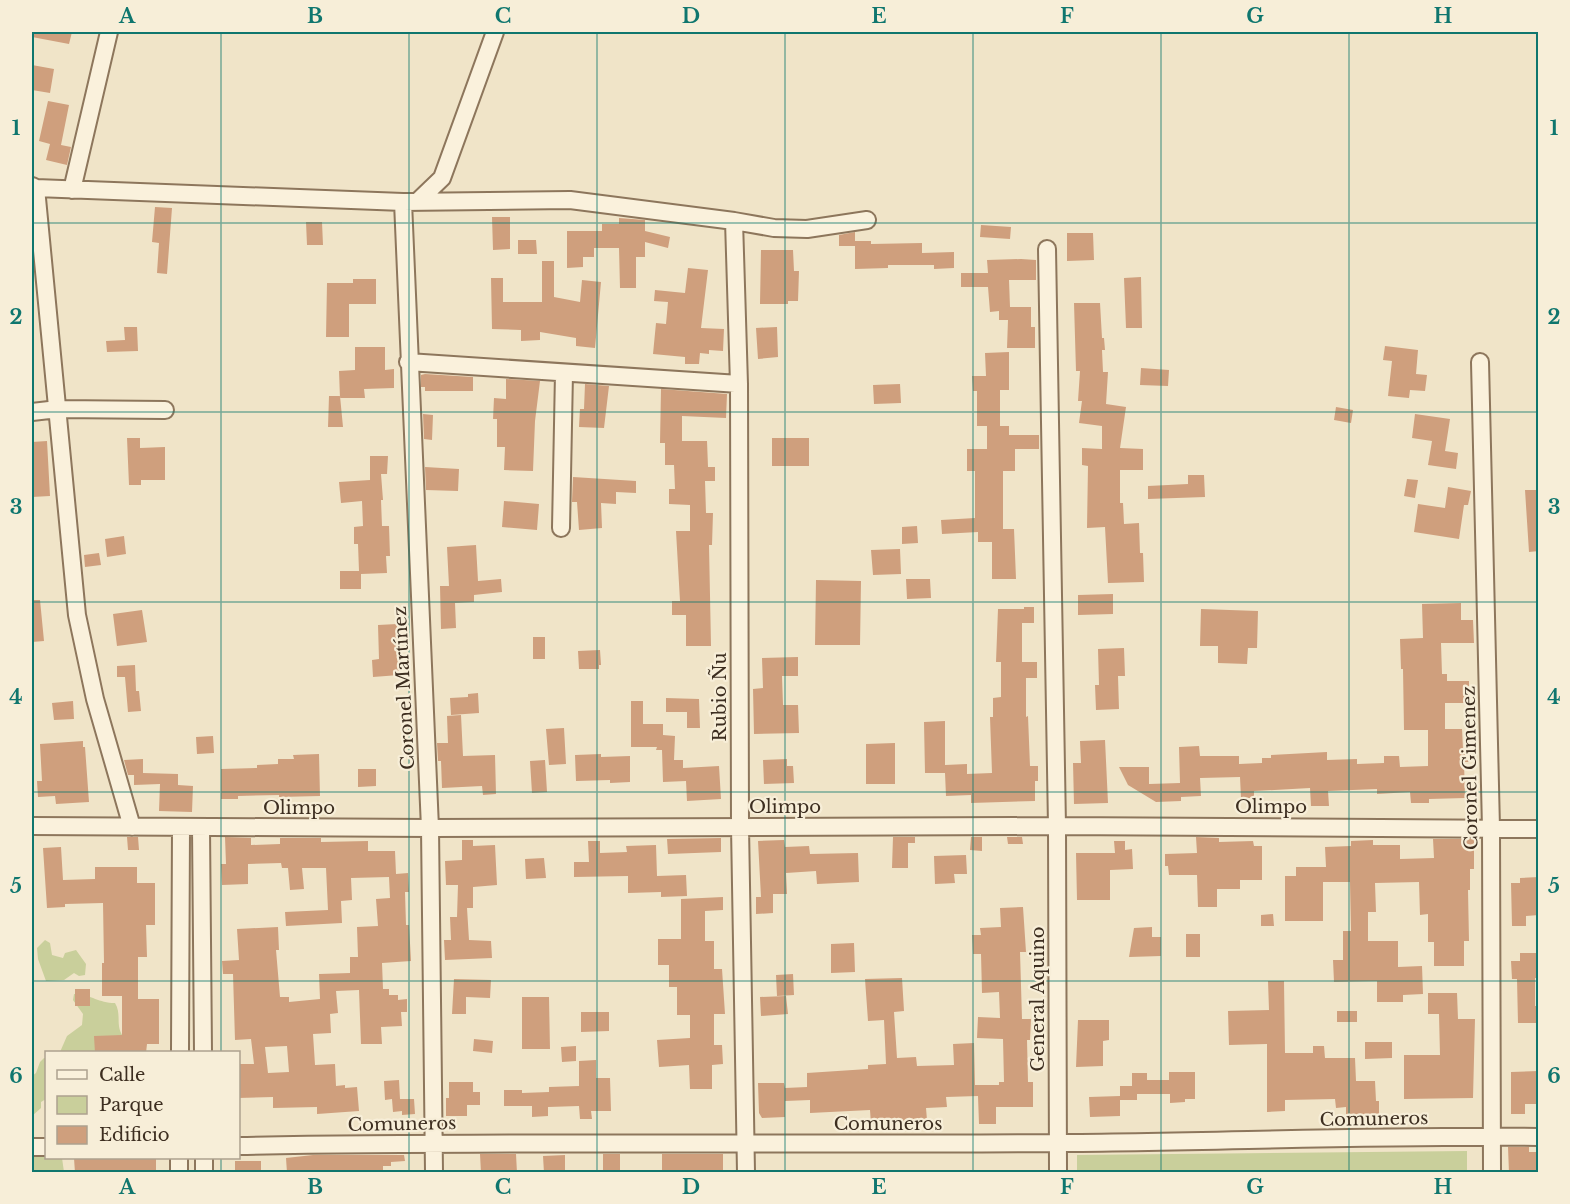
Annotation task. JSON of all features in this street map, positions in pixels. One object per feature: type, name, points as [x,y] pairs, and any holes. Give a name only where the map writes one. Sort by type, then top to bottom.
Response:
[{"type":"street","points":[[72,190],[109,32]]},
{"type":"street","points":[[410,202],[442,178],[495,32]]},
{"type":"street","points":[[132,827],[95,699],[77,615],[34,187],[410,202],[570,200],[774,228],[807,229],[867,220]]},
{"type":"street","name":"Coronel Martínez","points":[[410,202],[408,362],[430,828],[434,1173]]},
{"type":"street","name":"Rubio Ñu","points":[[734,221],[739,384],[740,826],[746,1173]]},
{"type":"street","name":"General Aquino","points":[[1047,249],[1057,826],[1058,1173]]},
{"type":"street","points":[[408,362],[739,384]]},
{"type":"street","name":"Coronel Gimenez","points":[[1480,362],[1491,828],[1491,1173]]},
{"type":"street","points":[[561,528],[564,373]]},
{"type":"street","points":[[32,412],[57,409],[165,410]]},
{"type":"street","name":"Olimpo","points":[[32,826],[430,828],[1057,826],[1539,829]]},
{"type":"street","points":[[180,1051],[181,828]]},
{"type":"street","points":[[201,828],[204,1051]]},
{"type":"street","name":"Comuneros","points":[[240,1146],[434,1143],[745,1145],[1058,1143],[1539,1137]]},
{"type":"green space","points":[[45,940],[50,943],[52,955],[63,958],[65,953],[76,950],[86,964],[85,975],[79,976],[74,973],[64,980],[46,981],[38,959],[37,948]]},
{"type":"green space","points":[[74,994],[115,1003],[119,1028],[123,1036],[114,1051],[60,1051],[67,1036],[82,1025],[83,1014],[73,1000]]},
{"type":"green space","points":[[45,1058],[45,1100],[41,1102],[41,1108],[32,1116],[32,1076]]},
{"type":"green space","points":[[45,1145],[45,1159],[62,1159],[64,1172],[32,1172],[32,1153]]},
{"type":"green space","points":[[1467,1151],[1467,1172],[1077,1172],[1077,1155]]},
{"type":"building","points":[[32,32],[72,32],[69,44],[32,37]]},
{"type":"building","points":[[32,65],[54,69],[50,93],[32,90]]},
{"type":"building","points":[[48,101],[69,105],[61,145],[71,147],[67,165],[46,160],[50,144],[39,141]]},
{"type":"building","points":[[155,207],[172,208],[167,274],[157,273],[159,243],[152,242]]},
{"type":"building","points":[[492,217],[510,217],[510,249],[493,250]]},
{"type":"building","points":[[619,218],[645,220],[645,231],[670,237],[668,248],[645,242],[645,257],[636,257],[636,288],[620,288],[619,248],[594,248],[594,257],[583,257],[583,267],[567,268],[567,231],[602,231],[602,224],[619,224]]},
{"type":"building","points":[[306,222],[322,222],[323,245],[307,245]]},
{"type":"building","points":[[981,225],[1011,227],[1010,239],[980,237]]},
{"type":"building","points":[[855,232],[855,241],[871,241],[871,244],[922,243],[922,253],[954,252],[954,268],[934,269],[934,265],[888,265],[888,268],[855,269],[855,246],[839,246],[839,235]]},
{"type":"building","points":[[1067,233],[1093,233],[1094,260],[1067,261]]},
{"type":"building","points":[[518,240],[536,240],[537,254],[518,254]]},
{"type":"building","points":[[761,250],[793,250],[794,271],[799,271],[798,301],[788,301],[788,304],[760,304]]},
{"type":"building","points":[[987,260],[1036,260],[1036,280],[1009,280],[1010,307],[1031,307],[1031,327],[1035,327],[1035,348],[1007,348],[1008,320],[999,320],[999,311],[990,312],[988,287],[961,287],[961,273],[988,273]]},
{"type":"building","points":[[542,261],[554,261],[554,297],[580,302],[582,280],[601,282],[595,348],[576,346],[576,338],[540,332],[540,340],[521,341],[521,330],[492,329],[491,278],[503,278],[503,302],[542,302]]},
{"type":"building","points":[[688,268],[708,270],[701,328],[724,329],[723,351],[709,350],[709,354],[700,353],[699,364],[685,364],[685,357],[653,354],[656,323],[666,324],[668,302],[654,301],[655,290],[685,293]]},
{"type":"building","points":[[1141,277],[1142,328],[1126,328],[1124,278]]},
{"type":"building","points":[[353,279],[376,279],[376,304],[349,304],[349,337],[326,337],[327,283],[353,283]]},
{"type":"building","points":[[1074,303],[1100,303],[1105,350],[1102,350],[1103,372],[1108,372],[1106,404],[1126,407],[1120,448],[1143,449],[1143,470],[1120,470],[1120,503],[1123,503],[1124,524],[1139,523],[1144,582],[1108,583],[1105,527],[1087,528],[1088,466],[1082,465],[1082,448],[1102,449],[1102,426],[1079,423],[1082,401],[1078,401],[1080,371],[1076,371]]},
{"type":"building","points":[[124,327],[137,327],[138,351],[107,352],[106,341],[125,340]]},
{"type":"building","points":[[777,327],[778,357],[758,359],[756,328]]},
{"type":"building","points":[[1385,346],[1418,350],[1416,374],[1427,375],[1425,391],[1410,390],[1409,398],[1388,396],[1392,361],[1383,360]]},
{"type":"building","points":[[355,347],[385,347],[385,370],[394,369],[394,388],[364,389],[365,398],[340,398],[339,371],[355,370]]},
{"type":"building","points":[[1009,352],[1009,390],[1000,390],[1000,426],[1009,426],[1009,435],[1039,435],[1039,449],[1015,449],[1015,471],[1003,471],[1003,529],[1014,529],[1016,579],[992,579],[992,542],[978,542],[978,532],[942,534],[941,520],[975,518],[975,471],[967,471],[967,449],[987,449],[987,426],[977,426],[977,391],[973,391],[972,376],[986,376],[985,353]]},
{"type":"building","points":[[1141,368],[1169,370],[1168,386],[1140,385]]},
{"type":"building","points":[[421,375],[473,377],[473,391],[425,391],[425,387],[421,387]]},
{"type":"building","points":[[506,379],[540,381],[535,421],[533,471],[504,470],[505,447],[497,447],[497,419],[493,419],[494,398],[506,399]]},
{"type":"building","points":[[585,384],[609,386],[604,428],[579,427],[580,409],[584,409]]},
{"type":"building","points":[[900,384],[901,403],[874,404],[873,385]]},
{"type":"building","points":[[661,389],[727,394],[726,418],[682,416],[682,441],[707,441],[708,467],[715,467],[715,481],[705,481],[706,513],[713,513],[712,545],[709,545],[711,646],[686,646],[686,615],[672,615],[672,601],[680,601],[676,531],[690,531],[690,505],[669,504],[669,489],[675,489],[674,465],[665,465],[665,443],[660,443]]},
{"type":"building","points":[[329,396],[340,396],[343,427],[328,427]]},
{"type":"building","points":[[1336,407],[1353,410],[1351,423],[1334,420]]},
{"type":"building","points":[[423,414],[433,415],[432,440],[424,439]]},
{"type":"building","points":[[1415,414],[1450,419],[1445,451],[1458,453],[1456,469],[1428,465],[1432,441],[1412,438]]},
{"type":"building","points":[[127,438],[140,438],[140,448],[165,447],[165,480],[141,480],[141,485],[129,485]]},
{"type":"building","points":[[772,438],[809,438],[809,466],[772,466]]},
{"type":"building","points":[[47,441],[50,496],[32,497],[32,442]]},
{"type":"building","points":[[370,456],[388,456],[387,474],[381,474],[382,526],[389,526],[390,556],[386,556],[387,573],[361,574],[361,589],[340,589],[340,571],[359,571],[358,544],[354,544],[354,527],[363,526],[362,501],[341,503],[339,482],[370,480]]},
{"type":"building","points":[[425,467],[459,469],[458,491],[426,490]]},
{"type":"building","points":[[1188,475],[1204,475],[1205,497],[1148,499],[1148,486],[1188,484]]},
{"type":"building","points":[[573,477],[636,481],[636,493],[616,492],[616,504],[601,503],[602,528],[579,530],[577,502],[572,502]]},
{"type":"building","points":[[1407,479],[1418,480],[1415,498],[1404,496]]},
{"type":"building","points":[[1448,487],[1471,491],[1468,505],[1464,505],[1459,539],[1414,532],[1418,504],[1445,508]]},
{"type":"building","points":[[1525,490],[1539,490],[1539,551],[1529,552]]},
{"type":"building","points":[[504,501],[539,504],[537,530],[502,527]]},
{"type":"building","points":[[917,526],[918,543],[902,544],[902,527]]},
{"type":"building","points":[[124,536],[126,554],[107,557],[105,539]]},
{"type":"building","points":[[476,545],[478,581],[501,579],[502,592],[474,595],[474,602],[455,603],[456,628],[441,629],[440,586],[449,586],[447,547]]},
{"type":"building","points":[[900,549],[901,574],[873,575],[871,550]]},
{"type":"building","points":[[99,553],[101,565],[85,567],[84,555]]},
{"type":"building","points":[[906,579],[930,579],[931,598],[907,599]]},
{"type":"building","points":[[816,580],[861,581],[860,645],[815,645]]},
{"type":"building","points":[[1113,594],[1113,614],[1078,615],[1078,595]]},
{"type":"building","points":[[32,600],[40,600],[44,641],[32,642]]},
{"type":"building","points":[[1461,603],[1461,620],[1473,620],[1474,643],[1441,643],[1442,674],[1447,674],[1447,681],[1469,681],[1469,703],[1445,703],[1445,729],[1462,729],[1463,749],[1472,749],[1472,762],[1464,762],[1465,798],[1429,799],[1429,803],[1411,803],[1410,792],[1377,794],[1377,789],[1328,791],[1329,806],[1311,806],[1310,788],[1254,791],[1254,798],[1241,798],[1240,777],[1200,778],[1201,796],[1181,797],[1181,801],[1156,802],[1128,785],[1119,767],[1149,767],[1149,784],[1180,783],[1179,747],[1199,746],[1200,756],[1239,756],[1239,764],[1262,763],[1262,758],[1271,758],[1271,755],[1327,752],[1327,760],[1357,759],[1357,764],[1384,763],[1384,756],[1399,756],[1400,767],[1428,766],[1428,730],[1404,730],[1400,639],[1423,638],[1422,604]]},
{"type":"building","points":[[1034,607],[1034,623],[1022,623],[1022,662],[1037,662],[1037,678],[1026,678],[1030,766],[1038,766],[1035,801],[971,803],[971,795],[946,796],[945,773],[925,773],[924,722],[945,721],[945,765],[967,764],[967,774],[992,773],[990,717],[993,717],[993,698],[1001,697],[1001,662],[996,662],[998,609]]},
{"type":"building","points":[[1201,609],[1258,611],[1257,648],[1248,648],[1247,664],[1218,663],[1218,646],[1200,646]]},
{"type":"building","points":[[142,610],[147,642],[117,646],[113,614]]},
{"type":"building","points":[[397,624],[399,675],[373,677],[372,660],[379,659],[378,625]]},
{"type":"building","points":[[533,637],[545,637],[545,659],[533,659]]},
{"type":"building","points":[[1124,648],[1125,676],[1118,676],[1119,709],[1096,710],[1095,685],[1099,685],[1098,649]]},
{"type":"building","points":[[600,650],[599,669],[579,669],[578,651]]},
{"type":"building","points":[[798,657],[798,676],[782,676],[783,705],[798,705],[799,733],[754,734],[753,689],[763,688],[762,658]]},
{"type":"building","points":[[135,665],[136,691],[139,691],[141,711],[128,712],[125,677],[117,677],[117,666]]},
{"type":"building","points":[[478,693],[479,713],[451,715],[450,698],[468,697],[468,694]]},
{"type":"building","points":[[666,698],[699,699],[700,728],[687,728],[687,712],[666,712]]},
{"type":"building","points":[[73,701],[74,719],[54,720],[52,703]]},
{"type":"building","points":[[631,701],[643,701],[643,724],[663,724],[663,735],[675,736],[674,760],[683,760],[683,768],[719,766],[721,799],[687,801],[686,781],[663,782],[662,750],[656,750],[657,747],[631,747]]},
{"type":"building","points":[[461,715],[463,756],[495,755],[496,794],[483,795],[482,786],[442,788],[441,761],[438,761],[437,743],[448,743],[447,716]]},
{"type":"building","points":[[564,728],[566,764],[549,765],[546,729]]},
{"type":"building","points":[[213,736],[214,753],[197,754],[196,737]]},
{"type":"building","points":[[1105,740],[1108,803],[1074,804],[1073,763],[1081,763],[1080,741]]},
{"type":"building","points":[[83,741],[89,802],[56,804],[55,796],[38,797],[37,781],[42,781],[40,744]]},
{"type":"building","points":[[895,743],[895,784],[866,784],[866,744]]},
{"type":"building","points":[[319,754],[320,796],[238,796],[238,799],[221,799],[221,769],[257,768],[257,765],[278,764],[278,759],[294,759],[293,755]]},
{"type":"building","points":[[601,754],[601,757],[630,756],[630,782],[576,781],[575,755]]},
{"type":"building","points":[[143,759],[143,773],[178,774],[178,785],[193,786],[192,812],[159,811],[160,784],[134,785],[134,775],[128,775],[124,760]]},
{"type":"building","points":[[787,759],[787,766],[793,766],[794,783],[764,784],[763,760]]},
{"type":"building","points":[[545,760],[547,792],[532,793],[530,761]]},
{"type":"building","points":[[358,769],[376,769],[376,786],[358,787]]},
{"type":"building","points":[[127,837],[138,837],[139,850],[128,850]]},
{"type":"building","points":[[225,837],[251,838],[251,845],[280,844],[280,838],[321,838],[321,842],[368,841],[368,851],[395,851],[396,874],[408,873],[409,892],[405,892],[406,925],[409,925],[411,961],[382,963],[383,989],[389,989],[389,995],[398,995],[398,1000],[407,999],[407,1012],[401,1012],[402,1026],[381,1027],[382,1044],[361,1044],[359,990],[336,991],[338,1013],[330,1014],[331,1033],[313,1034],[315,1065],[335,1064],[336,1086],[357,1087],[359,1111],[317,1114],[317,1107],[273,1108],[273,1097],[240,1098],[240,1064],[254,1064],[251,1039],[235,1040],[233,974],[223,974],[222,961],[239,960],[237,929],[278,927],[279,950],[276,950],[280,997],[289,997],[289,1002],[320,999],[319,974],[350,973],[350,957],[358,957],[357,927],[378,926],[376,899],[390,898],[389,877],[351,878],[352,900],[341,901],[342,923],[286,926],[285,912],[328,910],[326,868],[302,868],[304,889],[290,890],[288,868],[282,868],[281,863],[248,864],[248,884],[222,885],[221,864],[226,864]],"holes":[[[287,1046],[289,1072],[268,1073],[265,1047]]]},
{"type":"building","points":[[893,837],[915,837],[915,843],[908,843],[908,868],[892,868]]},
{"type":"building","points":[[971,837],[982,837],[982,851],[970,850]]},
{"type":"building","points":[[1007,837],[1022,837],[1023,844],[1008,844]]},
{"type":"building","points":[[1196,837],[1219,838],[1219,842],[1253,841],[1254,846],[1262,846],[1262,880],[1240,880],[1240,889],[1217,889],[1217,907],[1198,907],[1197,875],[1169,875],[1168,866],[1165,866],[1165,854],[1197,853]]},
{"type":"building","points":[[721,838],[721,852],[668,854],[667,839]]},
{"type":"building","points":[[1433,839],[1474,839],[1474,869],[1470,869],[1470,890],[1468,890],[1469,941],[1464,941],[1464,966],[1434,966],[1434,942],[1428,942],[1428,914],[1420,915],[1419,882],[1375,883],[1376,912],[1368,912],[1368,941],[1398,941],[1398,967],[1422,966],[1423,994],[1403,995],[1403,1002],[1377,1002],[1377,981],[1334,982],[1333,960],[1343,960],[1343,931],[1351,931],[1350,882],[1323,882],[1323,921],[1285,921],[1285,876],[1296,876],[1296,867],[1326,867],[1325,847],[1351,846],[1351,841],[1373,840],[1373,845],[1400,845],[1400,859],[1434,858]]},
{"type":"building","points":[[462,840],[473,840],[473,846],[495,845],[497,885],[473,887],[473,908],[467,908],[469,940],[491,941],[492,958],[445,960],[444,940],[451,940],[450,917],[457,917],[458,885],[446,885],[445,861],[462,860]]},
{"type":"building","points":[[784,840],[785,847],[809,846],[810,854],[858,853],[859,882],[817,884],[816,871],[786,873],[787,894],[773,894],[773,913],[756,914],[756,897],[761,897],[758,841]]},
{"type":"building","points":[[588,841],[600,841],[600,853],[627,852],[626,846],[656,845],[657,876],[686,875],[687,896],[661,897],[661,892],[628,893],[628,876],[574,877],[574,862],[589,862]]},
{"type":"building","points":[[1114,841],[1125,841],[1125,850],[1132,849],[1133,869],[1110,870],[1110,900],[1077,900],[1076,853],[1115,853]]},
{"type":"building","points":[[61,847],[63,880],[95,879],[95,867],[137,867],[137,883],[155,883],[155,925],[146,925],[147,957],[138,957],[138,999],[159,999],[159,1044],[147,1044],[146,1051],[95,1051],[94,1036],[122,1035],[122,996],[102,996],[103,903],[65,904],[65,907],[47,908],[43,848]]},
{"type":"building","points":[[966,855],[967,874],[954,874],[955,883],[935,884],[934,856]]},
{"type":"building","points":[[544,858],[546,878],[526,879],[525,859]]},
{"type":"building","points":[[1539,877],[1539,915],[1526,916],[1526,926],[1512,926],[1511,883],[1520,883],[1520,878]]},
{"type":"building","points":[[723,897],[723,910],[705,911],[705,941],[714,941],[714,969],[722,969],[725,1014],[714,1014],[714,1045],[722,1045],[723,1064],[712,1065],[712,1089],[690,1089],[689,1065],[659,1067],[657,1040],[690,1038],[690,1015],[677,1015],[677,987],[669,987],[669,965],[658,965],[658,939],[681,939],[681,899]]},
{"type":"building","points":[[1023,907],[1026,952],[1020,952],[1022,1019],[1031,1019],[1030,1040],[1027,1040],[1028,1082],[1033,1082],[1033,1107],[996,1107],[996,1124],[979,1124],[978,1096],[946,1097],[947,1107],[926,1108],[927,1120],[871,1124],[870,1110],[810,1113],[810,1100],[785,1101],[785,1117],[762,1118],[759,1113],[758,1083],[784,1083],[785,1088],[807,1087],[807,1073],[868,1069],[868,1065],[886,1064],[884,1020],[868,1021],[865,979],[902,978],[904,1011],[894,1012],[897,1058],[916,1057],[917,1066],[954,1065],[953,1044],[974,1043],[975,1085],[999,1085],[999,1082],[1004,1082],[1003,1039],[977,1038],[978,1017],[1000,1018],[999,992],[982,993],[981,954],[973,954],[972,935],[981,935],[980,928],[1001,927],[1000,908]]},
{"type":"building","points":[[1273,914],[1274,926],[1261,926],[1261,915]]},
{"type":"building","points":[[1152,927],[1152,937],[1161,937],[1161,956],[1129,957],[1134,928]]},
{"type":"building","points":[[1186,934],[1200,934],[1200,957],[1186,957]]},
{"type":"building","points":[[854,943],[855,972],[831,973],[831,944]]},
{"type":"building","points":[[1520,953],[1539,953],[1539,978],[1535,978],[1535,1006],[1539,1006],[1539,1023],[1518,1023],[1517,979],[1512,979],[1511,961],[1520,961]]},
{"type":"building","points":[[793,974],[794,995],[777,996],[776,975]]},
{"type":"building","points":[[454,979],[491,980],[490,998],[466,997],[466,1014],[452,1014]]},
{"type":"building","points":[[1268,981],[1284,981],[1285,1053],[1313,1053],[1313,1046],[1324,1046],[1325,1058],[1355,1058],[1356,1081],[1375,1081],[1376,1101],[1379,1101],[1379,1119],[1346,1117],[1346,1107],[1336,1108],[1335,1099],[1285,1100],[1285,1111],[1267,1112],[1267,1044],[1229,1045],[1228,1011],[1269,1010]]},
{"type":"building","points":[[75,989],[90,989],[90,1006],[75,1006]]},
{"type":"building","points":[[1428,993],[1457,993],[1458,1019],[1475,1019],[1473,1098],[1404,1099],[1404,1055],[1440,1055],[1439,1014],[1428,1014]]},
{"type":"building","points":[[786,996],[788,1014],[761,1016],[760,997]]},
{"type":"building","points":[[522,997],[549,997],[550,1049],[522,1049]]},
{"type":"building","points":[[1337,1011],[1357,1011],[1357,1022],[1337,1022]]},
{"type":"building","points":[[581,1012],[609,1012],[609,1031],[581,1032]]},
{"type":"building","points":[[1078,1020],[1109,1020],[1109,1040],[1103,1041],[1103,1066],[1076,1067]]},
{"type":"building","points":[[474,1039],[493,1041],[492,1053],[473,1051]]},
{"type":"building","points":[[1365,1042],[1392,1042],[1392,1058],[1365,1059]]},
{"type":"building","points":[[576,1046],[576,1061],[562,1062],[561,1047]]},
{"type":"building","points":[[596,1060],[596,1078],[610,1078],[611,1111],[591,1111],[592,1119],[580,1119],[579,1106],[548,1107],[548,1116],[532,1117],[532,1106],[504,1106],[504,1090],[522,1090],[522,1093],[549,1092],[549,1087],[579,1086],[579,1061]]},
{"type":"building","points":[[1539,1071],[1539,1104],[1525,1104],[1525,1114],[1511,1114],[1511,1072]]},
{"type":"building","points":[[1169,1072],[1195,1072],[1195,1099],[1170,1103],[1170,1094],[1137,1094],[1137,1100],[1120,1100],[1120,1116],[1090,1117],[1089,1097],[1120,1096],[1120,1086],[1132,1086],[1132,1073],[1147,1073],[1147,1080],[1169,1080]]},
{"type":"building","points":[[399,1080],[400,1099],[414,1099],[415,1114],[402,1115],[402,1111],[393,1112],[392,1099],[385,1100],[384,1081]]},
{"type":"building","points":[[449,1082],[473,1082],[473,1092],[480,1092],[480,1105],[467,1105],[467,1116],[446,1116]]},
{"type":"building","points":[[1508,1147],[1529,1147],[1529,1152],[1539,1152],[1539,1173],[1509,1173]]},
{"type":"building","points":[[480,1154],[516,1154],[517,1173],[481,1173]]},
{"type":"building","points":[[603,1154],[620,1154],[620,1170],[603,1170]]},
{"type":"building","points":[[662,1154],[723,1154],[723,1173],[662,1173]]},
{"type":"building","points":[[313,1155],[404,1155],[405,1161],[391,1162],[391,1166],[383,1166],[383,1173],[287,1173],[286,1158]]},
{"type":"building","points":[[565,1155],[565,1173],[544,1173],[543,1156]]},
{"type":"building","points":[[74,1159],[156,1159],[156,1173],[75,1173]]},
{"type":"building","points":[[235,1161],[261,1161],[261,1173],[235,1173]]}]
